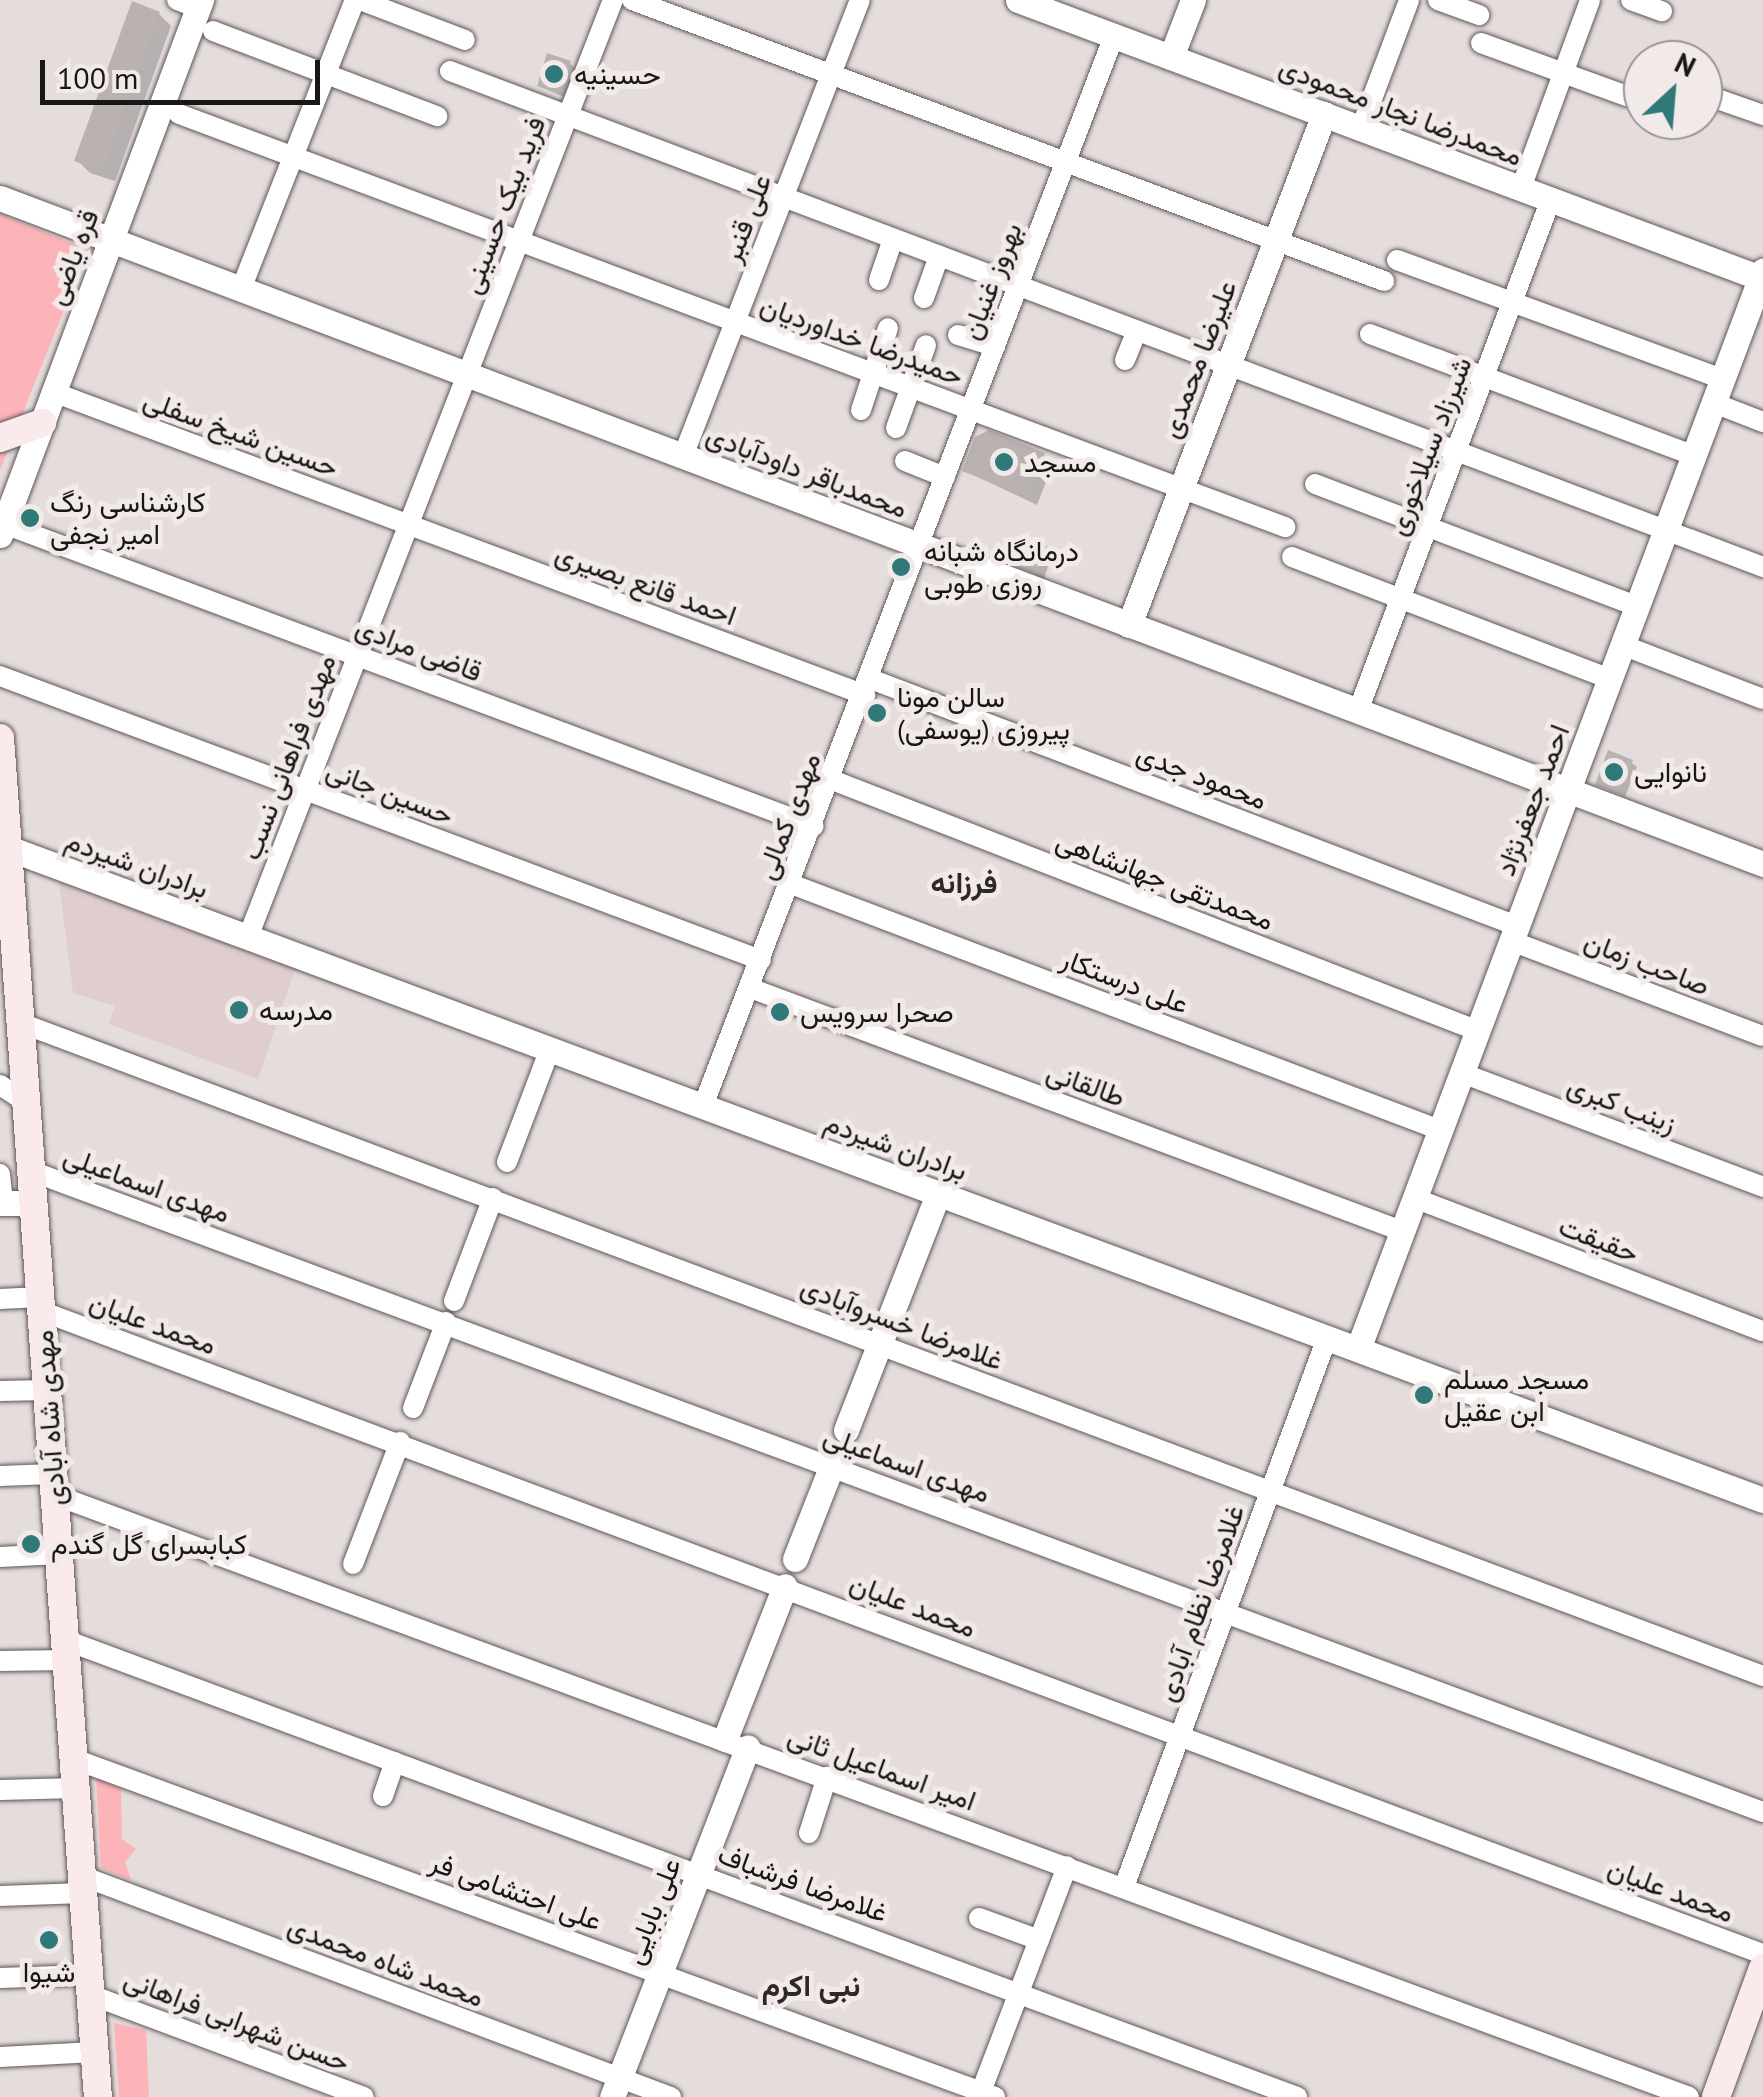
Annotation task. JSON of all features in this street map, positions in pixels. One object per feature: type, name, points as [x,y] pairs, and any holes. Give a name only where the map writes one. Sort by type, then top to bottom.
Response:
[{"type":"main road","points":[[0,438],[42,424]]},
{"type":"main road","name":"مهدی شاه آبادی","points":[[0,738],[8,848],[7,922],[20,1022],[98,2097]]},
{"type":"main road","points":[[1716,2097],[1761,1980]]},
{"type":"street","points":[[241,289],[357,0],[466,40]]},
{"type":"street","name":"فرید بیک حسینی","points":[[467,374],[613,0]]},
{"type":"street","points":[[632,0],[1384,281]]},
{"type":"street","name":"علی قنبر","points":[[683,456],[860,0]]},
{"type":"street","name":"محمدرضا نجار محمودی","points":[[1018,0],[1060,8],[1114,36],[1762,276]]},
{"type":"street","points":[[1172,58],[1193,0]]},
{"type":"street","points":[[1361,128],[1409,0]]},
{"type":"street","points":[[1438,0],[1479,15]]},
{"type":"street","points":[[1522,188],[1590,0]]},
{"type":"street","points":[[1631,0],[1662,12]]},
{"type":"street","name":"قره یاضی","points":[[2,529],[12,479],[42,424],[111,240],[192,3]]},
{"type":"street","points":[[213,31],[438,116]]},
{"type":"street","name":"بهروز غنیان","points":[[919,545],[1114,36]]},
{"type":"street","points":[[1480,43],[1623,95]]},
{"type":"street","points":[[450,72],[1763,568]]},
{"type":"street","points":[[1723,101],[1763,116]]},
{"type":"street","name":"حمیدرضا خداوردیان","points":[[178,114],[1285,527]]},
{"type":"street","name":"علیرضا محمدی","points":[[1129,624],[1324,114]]},
{"type":"street","name":"محمدباقر داودآبادی","points":[[0,198],[1763,864]]},
{"type":"street","name":"شیرزاد سیلاخوری","points":[[1358,711],[1551,200]]},
{"type":"street","points":[[879,280],[893,239]]},
{"type":"street","points":[[924,298],[939,256]]},
{"type":"street","points":[[1398,260],[1512,302],[1718,391],[1763,422]]},
{"type":"street","name":"احمد جعفرنژاد","points":[[1358,1350],[1762,276]]},
{"type":"street","points":[[860,410],[888,328]]},
{"type":"street","points":[[1125,360],[1137,331]]},
{"type":"street","points":[[1370,334],[1694,456]]},
{"type":"street","points":[[958,336],[996,346]]},
{"type":"street","points":[[896,428],[926,344]]},
{"type":"street","name":"مهدی فراهانی نسب","points":[[248,937],[467,374]]},
{"type":"street","name":"حسین شیخ سفلی","points":[[54,392],[408,524]]},
{"type":"street","points":[[905,461],[945,477]]},
{"type":"street","points":[[1315,484],[1637,606]]},
{"type":"street","name":"احمد قانع بصیری","points":[[408,524],[866,686]]},
{"type":"street","name":"قاضی مرادی","points":[[2,529],[358,655],[813,826]]},
{"type":"street","name":"مهدی کمالی","points":[[704,1106],[919,545]]},
{"type":"street","points":[[1292,557],[1610,679]]},
{"type":"street","points":[[1622,645],[1763,699]]},
{"type":"street","name":"حسین جانی","points":[[0,676],[761,960]]},
{"type":"street","name":"محمود جدی","points":[[866,686],[1514,933]]},
{"type":"street","name":"محمدتقی جهانشاهی","points":[[832,780],[1478,1030]]},
{"type":"street","name":"برادران شیردم","points":[[8,848],[1763,1500]]},
{"type":"street","name":"علی درستکار","points":[[791,884],[1440,1130]]},
{"type":"street","name":"صاحب زمان","points":[[1514,933],[1763,1036]]},
{"type":"street","name":"طالقانی","points":[[750,988],[1402,1231]]},
{"type":"street","name":"غلامرضا خسروآبادی","points":[[20,1022],[1763,1676]]},
{"type":"street","points":[[507,1162],[550,1049]]},
{"type":"street","name":"زینب کبری","points":[[1462,1073],[1763,1187]]},
{"type":"street","points":[[0,1085],[26,1102]]},
{"type":"street","name":"مهدی اسماعیلی","points":[[31,1171],[450,1312],[832,1465],[1763,1812]]},
{"type":"street","points":[[0,1174],[1,1203],[34,1203]]},
{"type":"street","points":[[846,1430],[938,1194]]},
{"type":"street","points":[[413,1408],[493,1198]]},
{"type":"street","name":"حقیقت","points":[[1414,1198],[1763,1332]]},
{"type":"street","points":[[0,1299],[41,1304]]},
{"type":"street","name":"محمد علیان","points":[[41,1304],[1763,1954]]},
{"type":"street","name":"غلامرضا نظام آبادی","points":[[1124,1887],[1327,1338]]},
{"type":"street","points":[[0,1391],[47,1390]]},
{"type":"street","points":[[354,1564],[400,1442]]},
{"type":"street","points":[[795,1559],[832,1465]]},
{"type":"street","points":[[0,1476],[54,1484]]},
{"type":"street","name":"امیر اسماعیل ثانی","points":[[54,1484],[736,1743],[1689,2097]]},
{"type":"street","points":[[0,1557],[59,1554]]},
{"type":"street","name":"علی بابایی","points":[[616,2087],[698,1874],[784,1586]]},
{"type":"street","points":[[0,1661],[66,1650]]},
{"type":"street","name":"غلامرضا فرشباف","points":[[66,1650],[395,1762],[1297,2097]]},
{"type":"street","name":"علی احتشامی فر","points":[[74,1759],[985,2095]]},
{"type":"street","points":[[383,1796],[395,1762]]},
{"type":"street","points":[[809,1834],[827,1777]]},
{"type":"street","points":[[0,1790],[76,1788]]},
{"type":"street","points":[[985,2095],[1018,1993],[1067,1866]]},
{"type":"street","points":[[0,1896],[83,1884]]},
{"type":"street","name":"محمد شاه محمدی","points":[[83,1884],[616,2087],[671,2097]]},
{"type":"street","points":[[979,1918],[1039,1940]]},
{"type":"street","points":[[0,1978],[90,1985]]},
{"type":"street","name":"حسن شهرابی فراهانی","points":[[90,1985],[364,2097]]},
{"type":"street","points":[[0,2056],[95,2052]]},
{"type":"shaded area","points":[[0,214],[88,250],[0,470]]},
{"type":"shaded area","points":[[59,882],[295,969],[258,1079],[109,1024],[115,1006],[73,993]]},
{"type":"shaded area","points":[[96,1777],[121,1789],[122,1839],[136,1849],[125,1862],[131,1880],[101,1868]]},
{"type":"shaded area","points":[[114,2023],[146,2030],[149,2097],[119,2097]]},
{"type":"building","points":[[132,1],[160,12],[102,171],[74,161]]},
{"type":"building","name":"حسینیه","points":[[547,53],[571,61],[560,94],[537,86]]},
{"type":"building","name":"مسجد","points":[[989,430],[1045,453],[1028,497],[962,471],[975,437]]},
{"type":"building","points":[[1025,539],[1048,547],[1039,575],[1016,567]]},
{"type":"building","name":"نانوایی","points":[[1608,750],[1633,760],[1619,794],[1595,785]]},
{"type":"place","name":"حسینیه","points":[[554,74]]},
{"type":"place","name":"مسجد","points":[[1004,462]]},
{"type":"place","name":"کارشناسی رنگ امیر نجفی","points":[[30,518]]},
{"type":"place","name":"درمانگاه شبانه روزی طوبی","points":[[901,567]]},
{"type":"place","name":"سالن مونا پیروزی (یوسفی)","points":[[877,713]]},
{"type":"place","name":"نانوایی","points":[[1614,772]]},
{"type":"place","name":"مدرسه","points":[[239,1010]]},
{"type":"place","name":"صحرا سرویس","points":[[780,1012]]},
{"type":"place","name":"مسجد مسلم ابن عقیل","points":[[1424,1395]]},
{"type":"place","name":"کبابسرای گل گندم","points":[[31,1544]]},
{"type":"place","name":"شیوا","points":[[49,1940]]},
{"type":"district","name":"فرزانه","points":[[964,882]]},
{"type":"district","name":"نبی اکرم","points":[[811,1985]]}]
